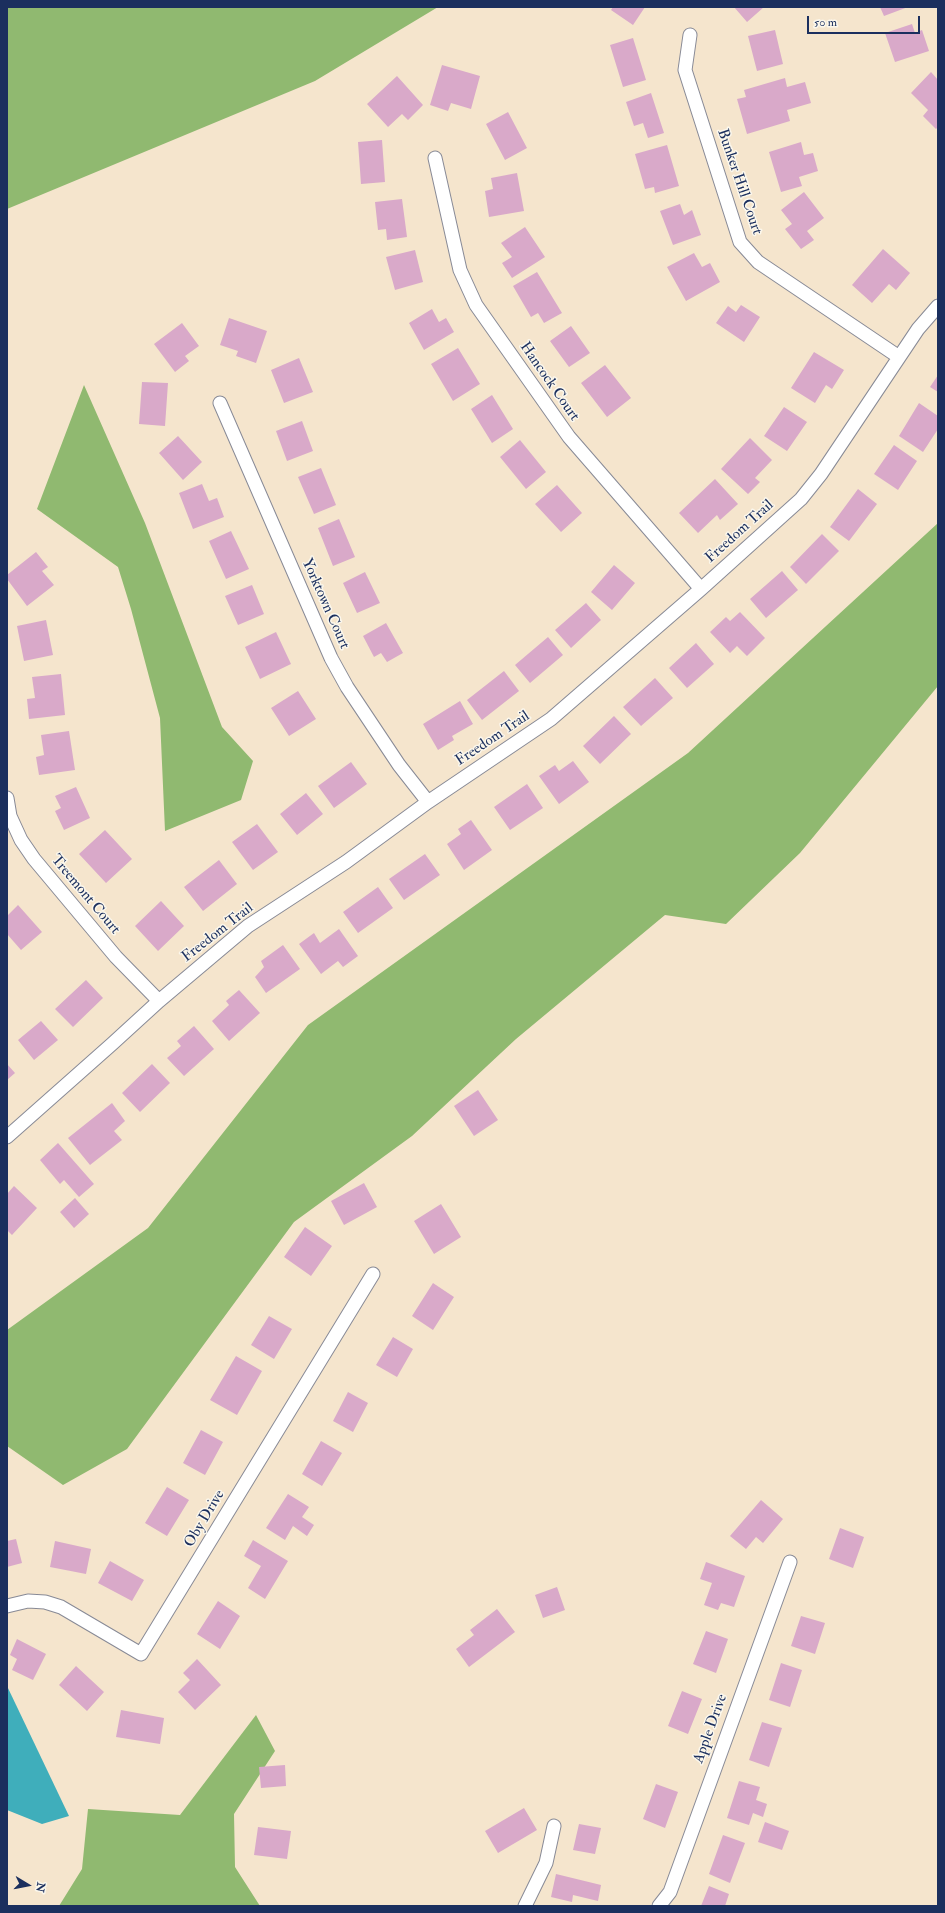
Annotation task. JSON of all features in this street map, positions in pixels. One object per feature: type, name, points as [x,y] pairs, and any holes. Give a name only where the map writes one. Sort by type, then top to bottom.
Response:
[{"type":"street","name":"Bunker Hill Court","points":[[690,35],[685,70],[740,242],[758,262],[899,357]]},
{"type":"street","name":"Hancock Court","points":[[435,158],[460,270],[476,305],[569,437],[701,589]]},
{"type":"street","name":"Freedom Trail","points":[[7,1137],[159,1001],[248,926],[346,862],[428,802],[551,719],[701,589],[801,499],[821,474],[918,329],[938,306]]},
{"type":"street","name":"Yorktown Court","points":[[220,403],[331,658],[347,687],[382,739],[428,802]]},
{"type":"street","name":"Treemont Court","points":[[7,798],[10,816],[21,840],[34,859],[116,957],[159,1001]]},
{"type":"street","name":"Oby Drive","points":[[7,1606],[28,1601],[45,1602],[61,1607],[141,1654],[373,1274]]},
{"type":"street","name":"Apple Drive","points":[[660,1906],[670,1892],[790,1562]]},
{"type":"street","points":[[525,1906],[546,1863],[554,1826]]},
{"type":"green space","points":[[7,7],[438,7],[315,81],[7,209]]},
{"type":"green space","points":[[84,385],[145,523],[222,727],[253,761],[241,800],[165,831],[160,718],[131,609],[118,567],[37,509]]},
{"type":"green space","points":[[938,523],[938,686],[800,853],[726,924],[665,915],[516,1039],[412,1136],[294,1222],[127,1449],[63,1485],[7,1446],[7,1330],[148,1228],[308,1025],[688,753]]},
{"type":"green space","points":[[256,1715],[275,1751],[234,1814],[235,1867],[260,1906],[59,1906],[82,1869],[88,1809],[180,1815]]},
{"type":"water","points":[[7,1686],[69,1816],[42,1824],[7,1810]]},
{"type":"building","points":[[613,7],[645,7],[633,25],[611,10]]},
{"type":"building","points":[[734,7],[764,7],[747,22]]},
{"type":"building","points":[[880,7],[908,7],[884,16]]},
{"type":"building","points":[[912,24],[915,33],[922,30],[929,51],[895,62],[885,33]]},
{"type":"building","points":[[775,30],[783,64],[757,71],[748,36]]},
{"type":"building","points":[[633,38],[646,80],[623,87],[610,45]]},
{"type":"building","points":[[442,65],[480,76],[471,109],[451,103],[448,111],[430,105]]},
{"type":"building","points":[[931,72],[938,80],[938,127],[936,129],[923,116],[928,110],[911,93]]},
{"type":"building","points":[[397,76],[423,105],[408,120],[402,114],[388,127],[367,104]]},
{"type":"building","points":[[785,78],[787,87],[805,82],[811,103],[787,110],[790,121],[747,134],[737,99],[746,97],[744,90]]},
{"type":"building","points":[[651,93],[664,133],[648,138],[643,123],[634,126],[626,102]]},
{"type":"building","points":[[508,112],[527,148],[505,160],[486,124]]},
{"type":"building","points":[[382,140],[385,182],[361,184],[358,142]]},
{"type":"building","points":[[801,142],[804,155],[813,153],[818,171],[799,177],[802,186],[781,192],[769,152]]},
{"type":"building","points":[[667,145],[679,186],[655,193],[654,187],[645,189],[635,154]]},
{"type":"building","points":[[517,173],[524,211],[489,217],[485,191],[493,189],[491,178]]},
{"type":"building","points":[[804,192],[824,218],[807,231],[814,240],[801,249],[785,229],[792,224],[781,210]]},
{"type":"building","points":[[402,199],[407,237],[387,240],[386,229],[378,230],[375,202]]},
{"type":"building","points":[[680,204],[684,215],[692,210],[701,235],[673,245],[660,211]]},
{"type":"building","points":[[525,227],[545,257],[512,278],[502,263],[512,257],[501,243]]},
{"type":"building","points":[[883,249],[910,273],[896,290],[889,284],[872,303],[852,285]]},
{"type":"building","points":[[415,250],[423,282],[395,290],[386,257]]},
{"type":"building","points":[[694,253],[702,267],[710,263],[720,282],[686,301],[667,267]]},
{"type":"building","points":[[537,272],[562,313],[544,323],[538,313],[531,317],[513,286]]},
{"type":"building","points":[[741,305],[760,317],[744,342],[716,323],[728,306],[736,312]]},
{"type":"building","points":[[432,309],[439,322],[446,318],[454,332],[424,350],[409,323]]},
{"type":"building","points":[[229,318],[267,331],[256,363],[236,356],[238,351],[220,345]]},
{"type":"building","points":[[182,323],[199,346],[185,356],[189,361],[175,372],[154,344]]},
{"type":"building","points":[[571,326],[590,353],[569,367],[550,341]]},
{"type":"building","points":[[458,348],[480,384],[453,401],[431,364]]},
{"type":"building","points":[[814,352],[844,370],[832,389],[826,385],[815,403],[791,388]]},
{"type":"building","points":[[299,358],[313,392],[284,403],[271,370]]},
{"type":"building","points":[[605,365],[631,398],[607,417],[581,383]]},
{"type":"building","points":[[938,375],[938,392],[930,387]]},
{"type":"building","points":[[142,382],[168,383],[165,426],[139,424]]},
{"type":"building","points":[[492,395],[513,429],[492,443],[471,409]]},
{"type":"building","points":[[919,403],[938,416],[938,429],[923,452],[899,436]]},
{"type":"building","points":[[784,407],[807,422],[787,451],[764,436]]},
{"type":"building","points":[[302,421],[313,451],[287,461],[276,431]]},
{"type":"building","points":[[178,436],[202,462],[183,480],[159,453]]},
{"type":"building","points":[[750,438],[772,460],[755,478],[760,482],[748,494],[721,469]]},
{"type":"building","points":[[520,440],[546,472],[526,489],[500,457]]},
{"type":"building","points":[[894,445],[917,461],[898,490],[874,474]]},
{"type":"building","points":[[321,468],[336,505],[314,514],[298,477]]},
{"type":"building","points":[[715,479],[738,504],[720,520],[717,515],[698,533],[679,513]]},
{"type":"building","points":[[202,484],[209,501],[217,498],[224,517],[193,529],[179,493]]},
{"type":"building","points":[[557,485],[582,513],[561,532],[535,504]]},
{"type":"building","points":[[858,489],[877,504],[849,541],[830,527]]},
{"type":"building","points":[[339,519],[355,557],[333,566],[318,528]]},
{"type":"building","points":[[231,531],[249,569],[226,579],[209,541]]},
{"type":"building","points":[[822,534],[839,551],[806,584],[790,567]]},
{"type":"building","points":[[36,552],[48,567],[42,571],[54,585],[27,606],[7,579],[7,575]]},
{"type":"building","points":[[614,565],[635,583],[612,610],[591,592]]},
{"type":"building","points":[[782,571],[798,590],[766,618],[750,599]]},
{"type":"building","points":[[365,572],[380,603],[357,613],[343,583]]},
{"type":"building","points":[[252,585],[264,614],[238,625],[225,596]]},
{"type":"building","points":[[586,603],[601,620],[571,648],[555,630]]},
{"type":"building","points":[[740,612],[765,638],[747,656],[737,646],[730,653],[710,632],[726,617],[730,621]]},
{"type":"building","points":[[46,620],[53,655],[24,661],[17,626]]},
{"type":"building","points":[[386,623],[403,653],[387,662],[381,653],[374,657],[363,636]]},
{"type":"building","points":[[276,632],[291,664],[260,679],[245,647]]},
{"type":"building","points":[[548,637],[563,655],[530,683],[515,665]]},
{"type":"building","points":[[696,643],[714,664],[687,688],[669,668]]},
{"type":"building","points":[[504,671],[519,691],[482,720],[467,700]]},
{"type":"building","points":[[61,674],[65,715],[29,719],[27,699],[35,698],[32,677]]},
{"type":"building","points":[[655,678],[673,698],[641,726],[623,707]]},
{"type":"building","points":[[298,691],[316,719],[289,736],[271,708]]},
{"type":"building","points":[[460,701],[473,724],[452,736],[454,740],[438,750],[423,724]]},
{"type":"building","points":[[614,716],[631,734],[600,764],[583,746]]},
{"type":"building","points":[[69,731],[75,770],[39,775],[36,757],[44,755],[41,735]]},
{"type":"building","points":[[573,761],[589,782],[559,804],[539,776],[555,765],[559,771]]},
{"type":"building","points":[[351,762],[367,784],[334,808],[318,786]]},
{"type":"building","points":[[527,784],[543,808],[510,830],[494,807]]},
{"type":"building","points":[[76,787],[90,818],[64,830],[55,811],[61,808],[55,796]]},
{"type":"building","points":[[306,793],[323,814],[297,835],[280,814]]},
{"type":"building","points":[[471,820],[492,850],[464,870],[447,844],[461,834],[458,829]]},
{"type":"building","points":[[257,824],[278,852],[253,870],[232,842]]},
{"type":"building","points":[[105,830],[132,859],[106,883],[79,854]]},
{"type":"building","points":[[425,854],[440,875],[404,900],[389,879]]},
{"type":"building","points":[[219,860],[237,884],[203,911],[184,887]]},
{"type":"building","points":[[378,887],[393,908],[358,933],[343,912]]},
{"type":"building","points":[[161,901],[184,926],[158,951],[135,926]]},
{"type":"building","points":[[18,905],[42,932],[21,950],[7,934],[7,916]]},
{"type":"building","points":[[339,929],[358,956],[343,967],[338,961],[321,974],[299,944],[314,933],[320,943]]},
{"type":"building","points":[[283,945],[300,969],[266,993],[255,977],[264,967],[261,961]]},
{"type":"building","points":[[86,980],[103,998],[73,1027],[55,1009]]},
{"type":"building","points":[[239,990],[260,1013],[229,1041],[212,1021],[229,1005],[226,1001]]},
{"type":"building","points":[[41,1021],[58,1040],[34,1060],[18,1040]]},
{"type":"building","points":[[194,1026],[214,1049],[184,1076],[167,1058],[181,1046],[177,1041]]},
{"type":"building","points":[[7,1064],[15,1073],[7,1080]]},
{"type":"building","points":[[152,1064],[170,1083],[140,1112],[122,1093]]},
{"type":"building","points":[[478,1090],[498,1120],[474,1136],[454,1106]]},
{"type":"building","points":[[112,1103],[125,1121],[114,1131],[122,1140],[90,1165],[68,1138]]},
{"type":"building","points":[[58,1143],[94,1184],[79,1197],[64,1180],[60,1184],[40,1160]]},
{"type":"building","points":[[364,1183],[377,1207],[344,1225],[331,1201]]},
{"type":"building","points":[[14,1186],[37,1208],[12,1235],[7,1230],[7,1194]]},
{"type":"building","points":[[75,1198],[89,1214],[74,1228],[60,1212]]},
{"type":"building","points":[[441,1204],[461,1237],[434,1254],[414,1221]]},
{"type":"building","points":[[305,1227],[332,1246],[311,1276],[284,1257]]},
{"type":"building","points":[[433,1283],[454,1297],[433,1330],[412,1316]]},
{"type":"building","points":[[269,1316],[292,1329],[274,1359],[251,1345]]},
{"type":"building","points":[[393,1337],[413,1349],[397,1377],[376,1365]]},
{"type":"building","points":[[236,1356],[262,1371],[237,1415],[210,1400]]},
{"type":"building","points":[[348,1392],[368,1403],[353,1432],[333,1421]]},
{"type":"building","points":[[201,1430],[223,1442],[205,1475],[183,1463]]},
{"type":"building","points":[[321,1441],[342,1453],[322,1486],[302,1474]]},
{"type":"building","points":[[167,1487],[189,1500],[167,1536],[145,1523]]},
{"type":"building","points":[[288,1494],[309,1507],[302,1517],[314,1525],[307,1536],[293,1526],[285,1540],[266,1528]]},
{"type":"building","points":[[761,1500],[783,1519],[763,1543],[756,1537],[746,1549],[730,1536]]},
{"type":"building","points":[[840,1528],[864,1537],[853,1568],[829,1559]]},
{"type":"building","points":[[16,1539],[22,1563],[7,1567],[7,1541]]},
{"type":"building","points":[[253,1540],[288,1561],[265,1599],[248,1588],[261,1566],[244,1556]]},
{"type":"building","points":[[55,1541],[91,1549],[86,1574],[50,1567]]},
{"type":"building","points":[[110,1561],[144,1580],[132,1601],[98,1583]]},
{"type":"building","points":[[706,1562],[745,1576],[734,1607],[721,1603],[718,1610],[704,1605],[712,1583],[700,1579]]},
{"type":"building","points":[[557,1587],[565,1610],[543,1618],[535,1595]]},
{"type":"building","points":[[218,1601],[240,1616],[220,1649],[197,1634]]},
{"type":"building","points":[[497,1609],[515,1632],[469,1667],[456,1649],[474,1635],[470,1630]]},
{"type":"building","points":[[801,1616],[825,1623],[815,1654],[791,1646]]},
{"type":"building","points":[[706,1631],[728,1639],[716,1673],[693,1664]]},
{"type":"building","points":[[17,1639],[46,1654],[33,1680],[12,1670],[17,1659],[10,1655]]},
{"type":"building","points":[[197,1659],[221,1685],[195,1710],[178,1692],[190,1680],[183,1673]]},
{"type":"building","points":[[781,1663],[802,1670],[790,1707],[769,1700]]},
{"type":"building","points":[[76,1666],[104,1692],[87,1711],[59,1685]]},
{"type":"building","points":[[682,1691],[702,1699],[688,1734],[668,1726]]},
{"type":"building","points":[[121,1710],[164,1718],[160,1744],[116,1737]]},
{"type":"building","points":[[762,1722],[782,1728],[769,1767],[749,1760]]},
{"type":"building","points":[[285,1765],[286,1786],[261,1788],[259,1767]]},
{"type":"building","points":[[739,1781],[760,1787],[756,1800],[767,1804],[763,1817],[753,1813],[749,1825],[727,1818]]},
{"type":"building","points":[[656,1784],[678,1792],[665,1828],[643,1819]]},
{"type":"building","points":[[524,1808],[537,1830],[498,1853],[485,1831]]},
{"type":"building","points":[[765,1822],[789,1831],[782,1850],[758,1842]]},
{"type":"building","points":[[579,1824],[601,1828],[595,1854],[573,1850]]},
{"type":"building","points":[[258,1827],[291,1831],[287,1859],[254,1855]]},
{"type":"building","points":[[723,1835],[745,1843],[730,1883],[709,1874]]},
{"type":"building","points":[[556,1874],[601,1885],[598,1901],[573,1895],[572,1902],[551,1897]]},
{"type":"building","points":[[709,1886],[729,1894],[725,1906],[701,1906]]}]
